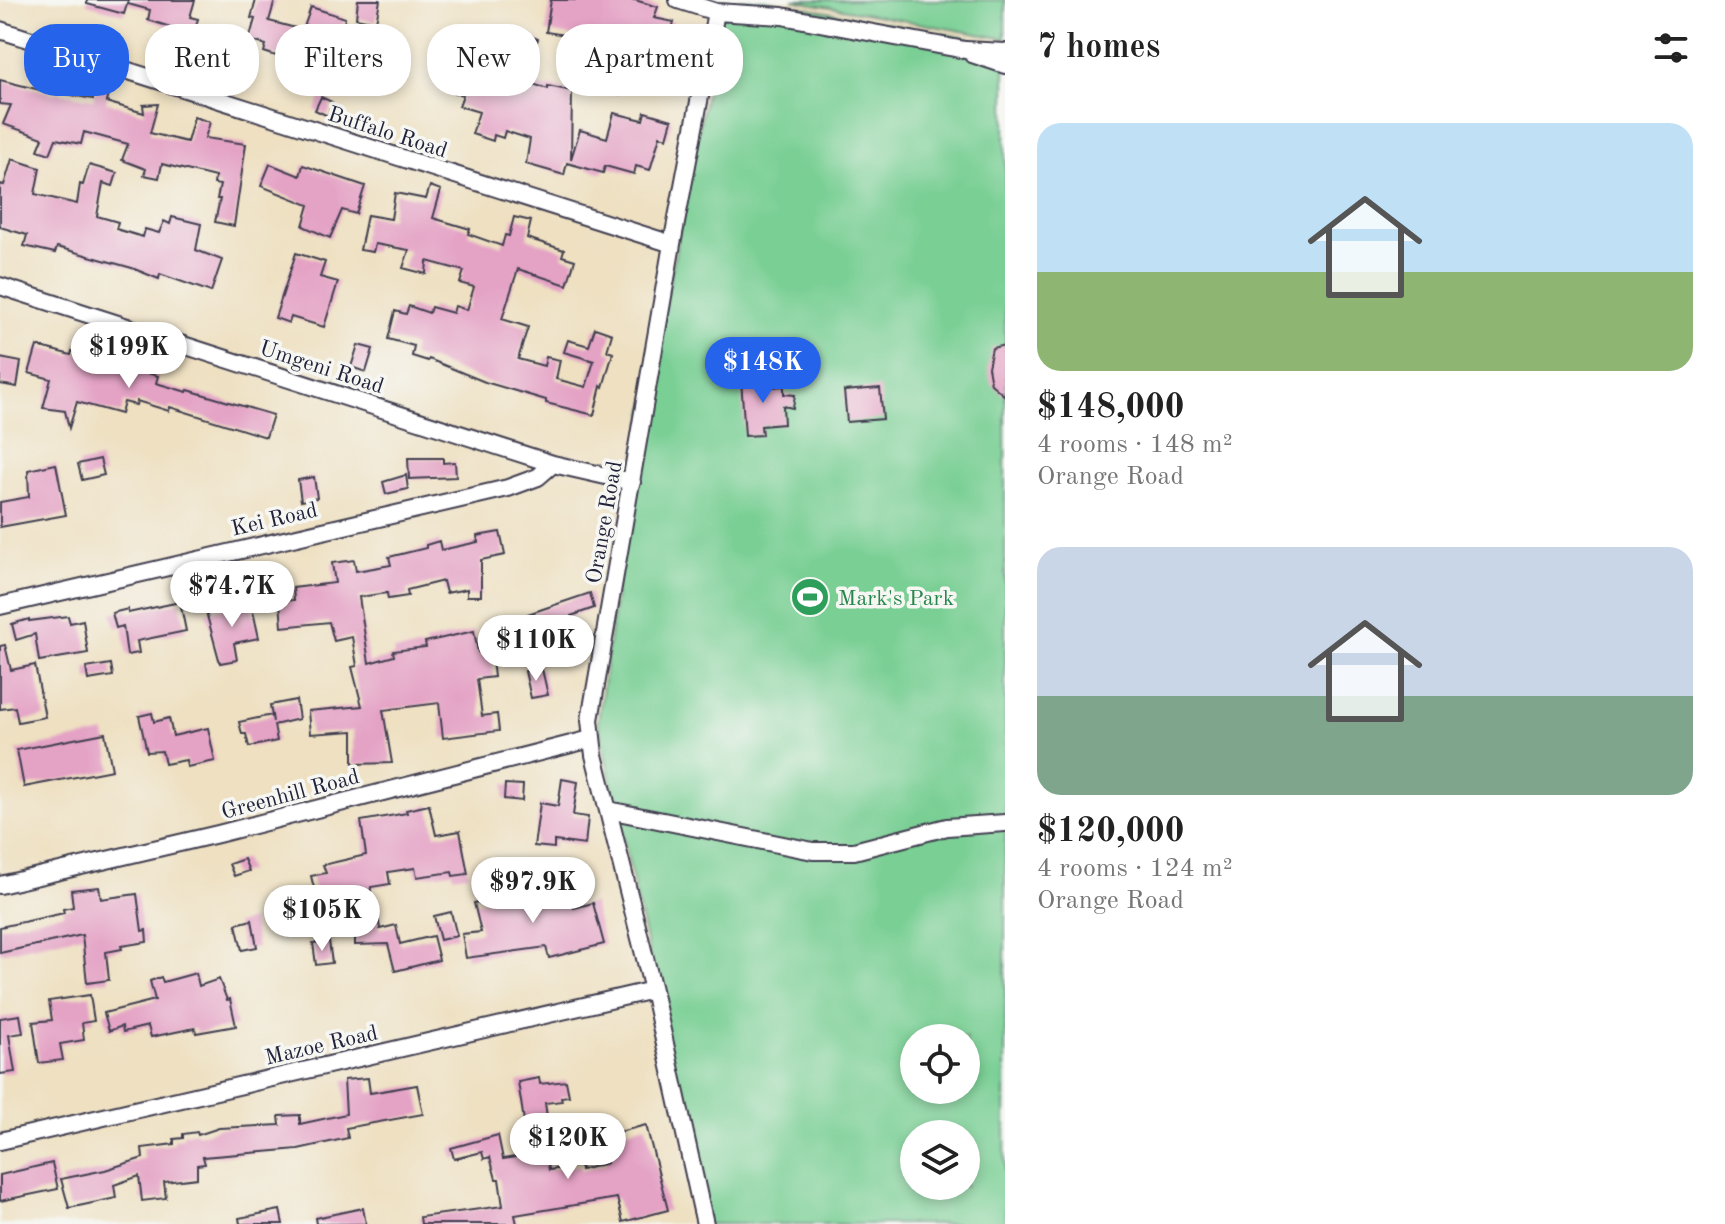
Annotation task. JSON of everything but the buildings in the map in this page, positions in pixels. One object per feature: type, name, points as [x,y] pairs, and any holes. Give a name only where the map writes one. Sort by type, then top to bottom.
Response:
[{"type":"street","points":[[678,0],[716,12],[782,16],[965,50],[1005,52]]},
{"type":"street","name":"Orange Road","points":[[705,1224],[653,990],[591,739],[590,720],[672,244],[716,12]]},
{"type":"street","name":"Buffalo Road","points":[[0,30],[672,244]]},
{"type":"street","points":[[965,50],[1005,65]]},
{"type":"street","name":"Umgeni Road","points":[[0,286],[553,464],[632,482]]},
{"type":"street","name":"Kei Road","points":[[0,606],[508,488],[538,477],[553,464]]},
{"type":"street","name":"Greenhill Road","points":[[0,885],[218,834],[591,739]]},
{"type":"street","points":[[608,810],[813,851],[854,851],[947,827],[1005,823]]},
{"type":"street","name":"Mazoe Road","points":[[0,1141],[653,990]]},
{"type":"green space","name":"Mark's Park","points":[[724,0],[764,0],[1005,45],[1005,1224],[708,1224],[598,722],[633,472],[705,96],[743,96],[743,24],[719,24]]},
{"type":"green space","points":[[792,0],[1005,0],[1005,39]]},
{"type":"place","name":"Mark's Park","points":[[810,597]]}]
